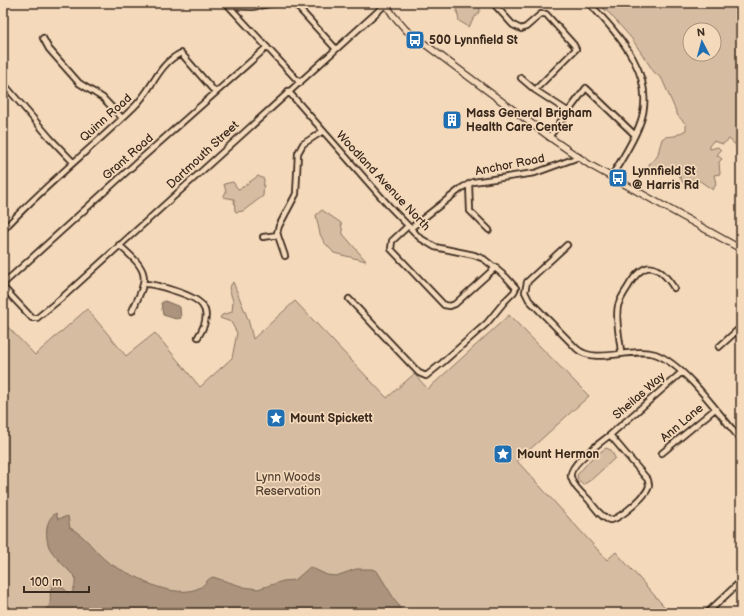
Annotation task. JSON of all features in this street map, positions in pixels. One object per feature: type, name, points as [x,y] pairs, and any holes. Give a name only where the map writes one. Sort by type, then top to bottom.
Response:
[{"type":"main road","points":[[386,4],[406,30],[549,137],[611,178],[741,249]]},
{"type":"street","points":[[228,4],[252,7],[275,3]]},
{"type":"street","points":[[294,3],[336,49]]},
{"type":"street","points":[[493,3],[513,25],[521,29],[526,27],[541,14],[546,14],[576,49],[535,90]]},
{"type":"street","points":[[589,3],[616,32],[639,67],[646,96],[640,125],[611,178]]},
{"type":"street","points":[[228,4],[300,82]]},
{"type":"street","name":"Dartmouth Street","points":[[3,286],[32,318],[37,318],[119,246],[386,4]]},
{"type":"street","points":[[42,38],[49,49],[79,83],[104,98],[122,118]]},
{"type":"street","name":"Grant Road","points":[[3,286],[215,92],[267,47]]},
{"type":"street","name":"Quinn Road","points":[[4,227],[72,162],[147,94],[163,65],[182,53],[215,92]]},
{"type":"street","points":[[522,78],[535,90],[569,112]]},
{"type":"street","points":[[3,83],[72,162]]},
{"type":"street","points":[[549,137],[586,88],[635,135]]},
{"type":"street","name":"Woodland Avenue North","points":[[288,92],[410,227],[425,241],[435,247],[474,255],[484,259],[496,267],[516,288],[487,323],[426,376],[419,373],[349,299]]},
{"type":"street","points":[[285,256],[278,235],[279,226],[296,194],[298,153],[303,144],[323,131]]},
{"type":"street","name":"Anchor Road","points":[[496,267],[455,304],[450,306],[444,305],[391,249],[392,241],[469,184],[477,181],[535,173],[579,157]]},
{"type":"street","points":[[469,184],[470,211],[489,230]]},
{"type":"street","points":[[263,237],[278,235]]},
{"type":"street","points":[[567,245],[532,277],[526,287],[526,295],[529,300],[580,352],[594,356],[641,352],[656,355],[670,362],[682,372],[741,440]]},
{"type":"street","points":[[119,246],[130,255],[142,269],[145,284],[132,311]]},
{"type":"street","points":[[621,353],[618,308],[636,274],[647,268],[659,270],[665,274],[674,288]]},
{"type":"street","points":[[145,284],[187,295],[202,304],[205,311],[206,323],[198,337]]},
{"type":"street","points":[[719,347],[741,327]]},
{"type":"street","name":"Sheilas Way","points":[[610,435],[648,480],[649,485],[646,493],[618,517],[610,520],[603,517],[573,482],[570,475],[574,466],[682,372]]},
{"type":"street","name":"Ann Lane","points":[[662,453],[715,409]]},
{"type":"street","points":[[707,613],[741,581]]},
{"type":"street","points":[[712,609],[716,613]]},
{"type":"green space","points":[[462,3],[479,3],[480,11],[469,27],[459,21],[456,6]]},
{"type":"green space","points":[[597,3],[741,3],[741,79],[736,90],[741,105],[741,150],[729,139],[723,144],[713,141],[709,146],[710,149],[718,147],[721,150],[717,155],[722,159],[719,162],[720,174],[714,175],[716,184],[713,190],[697,179],[683,183],[677,171],[649,167],[649,164],[657,157],[662,139],[665,137],[675,136],[686,130],[686,124],[678,116],[662,79],[654,72],[632,39],[610,14]]},
{"type":"green space","points":[[258,176],[264,179],[263,196],[243,211],[235,211],[234,199],[223,197],[226,192],[224,184],[233,182],[238,189]]},
{"type":"green space","points":[[322,210],[341,223],[343,234],[366,261],[334,253],[324,242],[320,234],[316,215]]},
{"type":"green space","name":"Lynn Woods Reservation","points":[[233,282],[248,319],[253,339],[295,301],[387,398],[414,374],[428,389],[509,315],[589,396],[517,461],[607,560],[616,552],[670,613],[3,613],[3,322],[35,355],[87,309],[126,356],[155,333],[200,387],[232,358],[237,333],[231,322],[220,318],[222,315],[232,312],[233,301],[229,288]]},
{"type":"green space","points":[[606,448],[611,450],[615,458],[592,479],[583,485],[578,480],[577,475],[592,458]]},
{"type":"shaded area","points":[[165,301],[180,307],[181,318],[176,319],[163,315],[161,303]]},
{"type":"shaded area","points":[[56,513],[58,519],[68,516],[70,528],[81,535],[109,563],[156,587],[173,591],[189,591],[201,587],[213,577],[244,587],[258,589],[283,581],[295,580],[310,567],[327,575],[336,576],[356,569],[372,569],[377,571],[403,613],[33,613],[41,611],[49,606],[53,584],[60,585],[71,595],[75,585],[75,577],[53,554],[49,547],[47,528],[50,519]]},
{"type":"place","name":"500 Lynnfield St","points":[[415,40]]},
{"type":"place","name":"Mass General Brigham Health Care Center","points":[[452,120]]},
{"type":"place","name":"Lynnfield St @ Harris Rd","points":[[618,178]]},
{"type":"place","name":"Mount Spickett","points":[[276,418]]},
{"type":"place","name":"Mount Hermon","points":[[503,454]]}]
